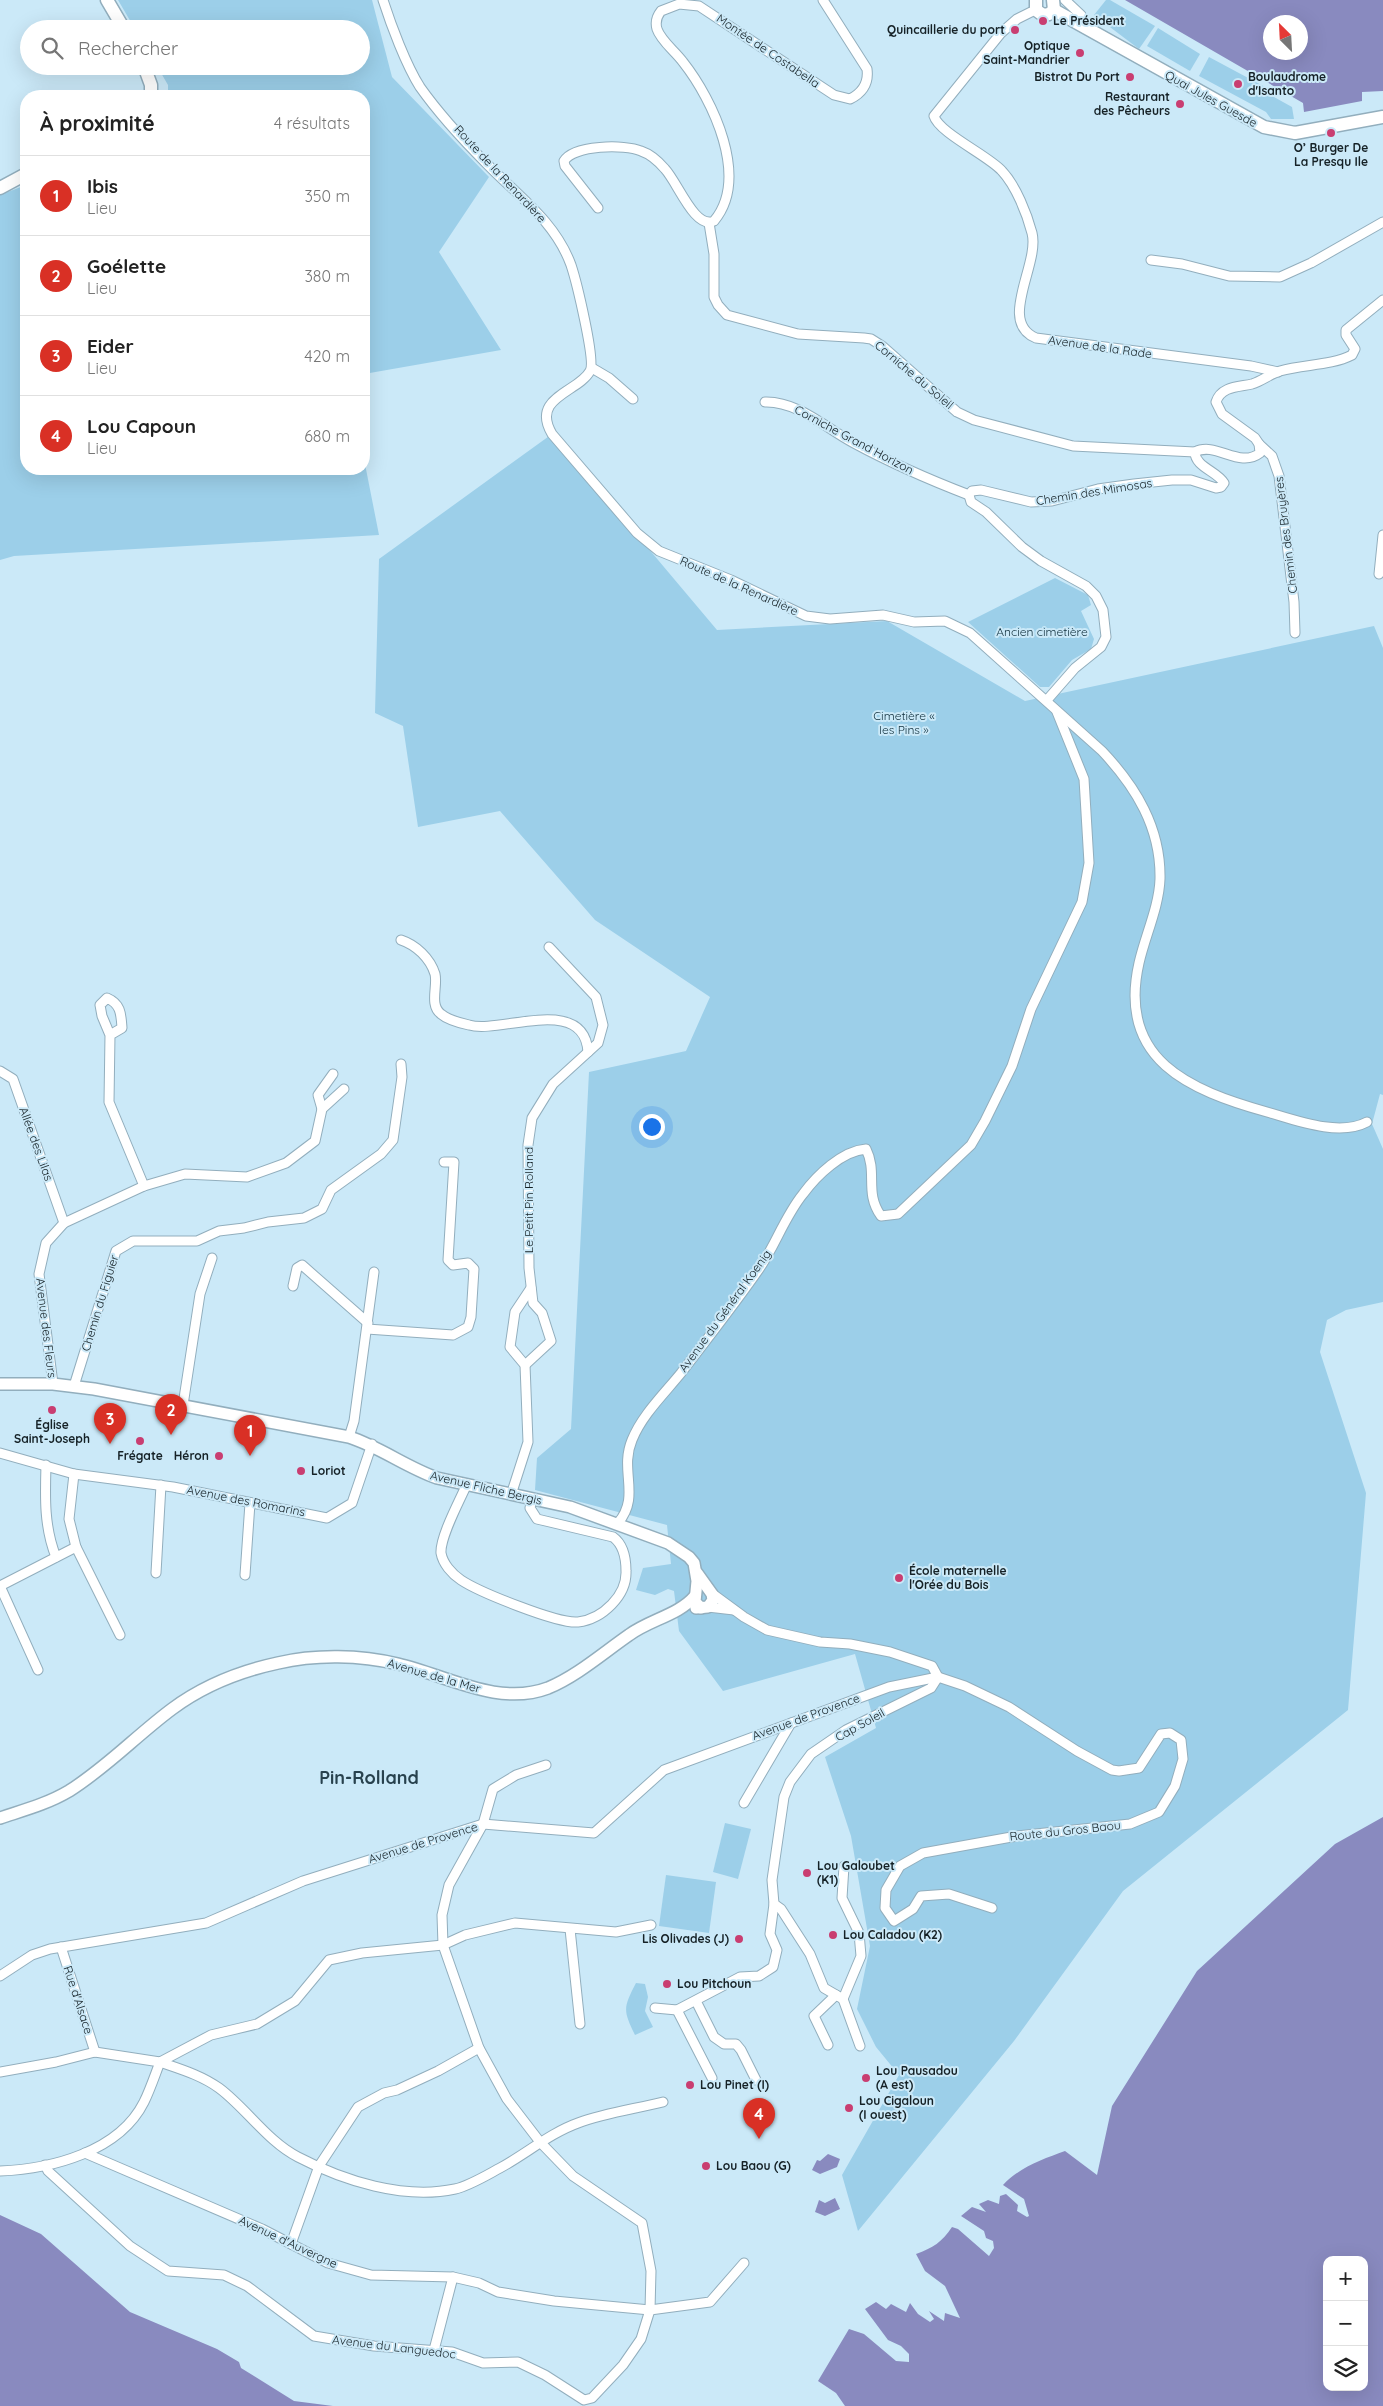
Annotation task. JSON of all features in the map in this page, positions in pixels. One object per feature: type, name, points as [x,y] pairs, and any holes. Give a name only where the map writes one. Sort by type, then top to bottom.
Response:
[{"type":"main road","points":[[107,0],[119,20]]},
{"type":"main road","name":"Quai Jules Guesde","points":[[1032,4],[1040,15],[1050,14],[1053,5],[1085,27],[1264,128],[1295,133],[1383,117]]},
{"type":"main road","points":[[147,75],[151,90]]},
{"type":"main road","points":[[0,188],[20,177]]},
{"type":"street","name":"Route de la Renardière","points":[[383,0],[420,86],[486,164],[537,212],[560,243],[571,266],[593,360],[592,368],[587,375],[555,399],[548,416],[549,427],[552,434],[637,534],[652,547],[806,616],[830,619],[884,614],[914,622],[940,620],[954,624],[970,633],[1047,700],[1122,772],[1146,809],[1153,830],[1160,878],[1159,890],[1138,965],[1135,995],[1139,1025],[1156,1057],[1167,1069],[1183,1079],[1258,1110],[1292,1120],[1331,1127],[1355,1126],[1367,1122]]},
{"type":"street","name":"Montée de Costabella","points":[[709,223],[717,217],[728,197],[730,176],[726,154],[708,101],[683,61],[658,31],[656,22],[658,16],[673,5],[688,3],[699,6],[834,95],[850,99],[863,89],[868,79],[867,69],[823,0]]},
{"type":"street","points":[[1065,0],[1081,15],[1085,27]]},
{"type":"street","name":"Avenue de la Rade","points":[[1032,4],[1001,33],[934,116],[943,127],[1002,171],[1023,209],[1032,233],[1033,252],[1019,308],[1019,319],[1023,328],[1036,338],[1251,366],[1278,372]]},
{"type":"street","points":[[598,208],[565,166],[564,161],[569,156],[593,149],[627,147],[647,154],[665,170],[681,190],[695,216],[701,222],[709,223]]},
{"type":"street","points":[[1151,260],[1182,264],[1229,276],[1280,277],[1311,264],[1383,222]]},
{"type":"street","name":"Corniche du Soleil","points":[[709,223],[714,254],[714,297],[727,315],[798,334],[871,339],[882,346],[958,412],[974,420],[1073,446],[1195,452]]},
{"type":"street","points":[[1195,452],[1206,450],[1245,459],[1254,458],[1260,453],[1260,444],[1256,438],[1222,414],[1217,406],[1217,398],[1225,390],[1252,384],[1278,372],[1336,360],[1352,354],[1355,349],[1346,335],[1346,330],[1383,300]]},
{"type":"street","points":[[592,368],[609,378],[633,399]]},
{"type":"street","name":"Corniche Grand Horizon","points":[[765,402],[780,403],[794,408],[854,443],[896,464],[969,495]]},
{"type":"street","name":"Chemin des Bruyères","points":[[1260,444],[1272,456],[1279,476],[1294,602],[1295,633]]},
{"type":"street","name":"Chemin des Mimosas","points":[[969,495],[972,491],[981,490],[1031,502],[1052,501],[1098,489],[1172,480],[1191,480],[1221,487],[1224,483],[1221,478],[1200,462],[1195,457],[1195,452]]},
{"type":"street","points":[[969,495],[971,502],[986,512],[1022,547],[1057,571],[1086,586],[1096,596],[1103,610],[1106,637],[1101,647],[1075,668],[1047,700]]},
{"type":"street","points":[[1379,574],[1383,535]]},
{"type":"street","name":"Avenue du Général Koenig","points":[[618,1524],[628,1508],[630,1495],[626,1471],[632,1441],[652,1408],[760,1268],[801,1195],[840,1159],[856,1150],[866,1149],[872,1162],[870,1189],[873,1205],[881,1216],[898,1214],[971,1145],[985,1121],[1012,1066],[1031,1009],[1082,902],[1089,863],[1084,779],[1055,708]]},
{"type":"street","points":[[400,940],[417,949],[431,966],[435,975],[436,1008],[441,1015],[476,1027],[526,1021],[560,1020],[576,1027],[582,1033],[588,1052]]},
{"type":"street","name":"Le Petit Pin Rolland","points":[[525,1365],[551,1341],[542,1313],[533,1303],[528,1145],[532,1118],[553,1084],[598,1043],[603,1024],[596,997],[550,947]]},
{"type":"street","points":[[110,1035],[109,1102],[135,1160],[144,1186]]},
{"type":"street","name":"Chemin du Figuier","points":[[74,1386],[116,1251],[133,1241],[197,1241],[219,1231],[304,1218],[322,1209],[331,1190],[381,1154],[393,1140],[402,1077],[401,1064]]},
{"type":"street","name":"Allée des Lilas","points":[[0,1071],[13,1080],[64,1223]]},
{"type":"street","name":"Avenue des Fleurs","points":[[54,1384],[39,1274],[46,1243],[64,1223],[144,1186],[185,1174],[247,1177],[286,1163],[315,1141],[322,1109],[318,1095],[333,1074]]},
{"type":"street","points":[[322,1109],[344,1089]]},
{"type":"street","points":[[293,1286],[297,1268],[302,1265],[368,1326],[453,1335],[468,1327],[471,1317],[474,1269],[468,1263],[453,1265],[448,1260],[454,1162],[444,1162]]},
{"type":"street","points":[[183,1405],[200,1294],[212,1258]]},
{"type":"street","points":[[349,1437],[354,1421],[374,1272]]},
{"type":"street","points":[[511,1496],[528,1442],[525,1365],[510,1347],[515,1312],[532,1288]]},
{"type":"street","name":"Avenue Fliche Bergis","points":[[0,1384],[74,1386],[349,1437],[372,1444],[418,1472],[466,1486],[570,1507],[668,1543],[689,1557],[702,1593],[713,1600],[704,1608]]},
{"type":"street","name":"Avenue des Romarins","points":[[0,1453],[74,1474],[161,1485],[327,1518],[352,1503],[372,1444]]},
{"type":"street","points":[[46,1465],[49,1540],[56,1557]]},
{"type":"street","points":[[74,1474],[69,1519],[76,1546],[120,1635]]},
{"type":"street","points":[[156,1573],[161,1485]]},
{"type":"street","points":[[466,1486],[444,1539],[441,1552],[450,1571],[476,1587],[520,1606],[567,1621],[579,1622],[593,1617],[609,1606],[620,1595],[626,1582],[626,1565],[622,1547],[613,1537],[537,1519],[530,1508],[532,1499]]},
{"type":"street","points":[[245,1575],[250,1503]]},
{"type":"street","points":[[38,1670],[0,1586],[76,1546]]},
{"type":"street","points":[[734,1610],[704,1608],[697,1604],[702,1593],[734,1610],[767,1630],[820,1642],[850,1644],[898,1655],[932,1666],[938,1677]]},
{"type":"street","name":"Avenue de la Mer","points":[[0,1818],[41,1806],[69,1791],[173,1709],[204,1690],[247,1671],[279,1662],[308,1658],[366,1658],[421,1670],[491,1692],[508,1694],[528,1693],[563,1681],[631,1633],[649,1622],[680,1609],[702,1593]]},
{"type":"street","name":"Avenue de la Mer","points":[[680,1609],[704,1608]]},
{"type":"street","name":"Avenue de Provence","points":[[0,1976],[32,1955],[61,1947],[206,1923],[303,1881],[483,1824],[594,1833],[664,1770],[889,1687],[938,1677]]},
{"type":"street","name":"Cap Soleil","points":[[696,2001],[740,1977],[759,1976],[773,1967],[777,1950],[770,1934],[774,1904],[772,1880],[784,1797],[790,1782],[811,1754],[846,1730],[931,1688],[938,1677]]},
{"type":"street","name":"Route du Gros Baou","points":[[938,1677],[964,1686],[1009,1707],[1077,1751],[1112,1770],[1119,1771],[1139,1768],[1160,1734],[1170,1733],[1181,1740],[1183,1759],[1175,1786],[1159,1812],[1130,1824],[1016,1836],[923,1853],[900,1866],[886,1890],[885,1908],[894,1921],[913,1909],[921,1896],[949,1894],[992,1908]]},
{"type":"street","points":[[744,1803],[790,1723]]},
{"type":"street","name":"Avenue du Languedoc","points":[[45,2166],[48,2171],[130,2246],[168,2271],[224,2275],[247,2286],[314,2336],[374,2346],[452,2352],[483,2363],[518,2362],[545,2375],[584,2400],[592,2398],[623,2365],[642,2339],[650,2310],[651,2271],[642,2223],[573,2176],[540,2142],[507,2099],[479,2048],[443,1945],[442,1915],[449,1885],[483,1824],[493,1789],[516,1775],[546,1765]]},
{"type":"street","points":[[828,2045],[814,2016],[840,1997],[862,1956],[859,1933],[842,1898],[844,1866]]},
{"type":"street","points":[[774,1904],[782,1909],[810,1954],[824,1988],[840,1997],[860,2046]]},
{"type":"street","points":[[0,2171],[23,2170],[45,2166],[85,2153],[119,2133],[144,2104],[160,2062],[211,2035],[257,2024],[264,2020],[295,2001],[329,1960],[362,1952],[443,1945],[465,1935],[515,1923],[616,1932],[651,1925]]},
{"type":"street","points":[[570,1929],[580,2024]]},
{"type":"street","name":"Rue d'Alsace","points":[[61,1947],[95,2052]]},
{"type":"street","points":[[655,2008],[677,2010],[696,2001],[714,2037],[724,2044],[736,2044],[756,2080]]},
{"type":"street","points":[[677,2010],[712,2078]]},
{"type":"street","points":[[291,2244],[319,2166],[358,2107],[384,2093],[397,2090],[438,2071],[479,2048]]},
{"type":"street","points":[[0,2072],[56,2062],[95,2052],[160,2062],[190,2072],[219,2088],[262,2128],[296,2156],[374,2185],[419,2192],[456,2189],[500,2168],[540,2142],[578,2123],[663,2102]]},
{"type":"street","name":"Avenue d'Auvergne","points":[[85,2153],[217,2209],[328,2264],[371,2275],[454,2277],[479,2283],[498,2292],[554,2301],[650,2310],[710,2302],[744,2263]]},
{"type":"street","points":[[434,2350],[454,2277]]},
{"type":"green space","points":[[118,0],[372,0],[392,77],[489,177],[439,252],[501,350],[370,373],[370,90],[168,90],[168,85],[162,75],[370,75],[370,20],[130,20]]},
{"type":"green space","points":[[1106,0],[1110,0],[1155,26],[1139,49],[1094,15]]},
{"type":"green space","points":[[1158,28],[1200,54],[1190,71],[1147,46]]},
{"type":"green space","name":"Boulaudrome d'Isanto","points":[[1209,57],[1276,93],[1274,97],[1292,107],[1294,119],[1271,119],[1266,112],[1199,76]]},
{"type":"green space","points":[[20,187],[20,475],[367,475],[379,535],[14,556],[0,560],[0,195]]},
{"type":"green space","name":"Cimetière « les Pins »","points":[[552,434],[717,630],[887,621],[1025,701],[1374,626],[1383,648],[1383,1095],[1380,1094],[1372,1124],[1383,1149],[1383,1302],[1346,1310],[1327,1320],[1320,1352],[1366,1493],[1348,1710],[1123,1891],[1014,2041],[858,2231],[842,2175],[899,2075],[876,2047],[857,2009],[870,1946],[851,1836],[825,1757],[876,1728],[855,1654],[723,1691],[679,1631],[674,1591],[668,1589],[655,1595],[636,1590],[643,1568],[671,1564],[667,1525],[535,1490],[537,1458],[571,1429],[589,1072],[686,1051],[710,997],[595,920],[500,811],[418,827],[403,726],[375,713],[379,559]]},
{"type":"green space","name":"Ancien cimetière","points":[[1055,578],[1088,595],[1091,605],[1081,611],[1094,639],[1091,649],[1072,660],[1049,687],[1040,687],[968,622]]},
{"type":"green space","points":[[725,1823],[751,1829],[738,1879],[713,1872]]},
{"type":"green space","points":[[666,1875],[716,1882],[709,1933],[659,1926]]},
{"type":"green space","points":[[636,1983],[645,1984],[648,1997],[645,2011],[653,2027],[635,2035],[628,2020],[626,2009]]},
{"type":"shaded area","points":[[1125,0],[1383,0],[1383,91],[1362,92],[1362,101],[1304,112],[1303,103]]},
{"type":"shaded area","points":[[1383,1817],[1383,2406],[845,2406],[836,2393],[818,2381],[849,2329],[864,2334],[896,2361],[909,2362],[909,2354],[901,2346],[888,2340],[865,2309],[876,2302],[886,2309],[891,2304],[906,2312],[910,2303],[918,2314],[930,2322],[934,2319],[929,2311],[944,2321],[945,2313],[960,2318],[945,2286],[925,2271],[916,2254],[937,2244],[952,2227],[958,2229],[989,2256],[994,2248],[993,2241],[986,2238],[984,2231],[961,2216],[972,2207],[986,2212],[979,2204],[988,2200],[999,2204],[1000,2196],[1006,2194],[1018,2205],[1017,2211],[1027,2217],[1029,2216],[1024,2199],[1003,2185],[1024,2168],[1040,2161],[1065,2151],[1097,2175],[1112,2106],[1197,1971],[1335,1844]]},
{"type":"shaded area","points":[[828,2154],[840,2159],[837,2167],[820,2174],[812,2170],[817,2160],[820,2161]]},
{"type":"shaded area","points":[[835,2198],[840,2209],[825,2216],[815,2212],[819,2200],[825,2203]]},
{"type":"shaded area","points":[[0,2215],[41,2234],[130,2312],[217,2349],[239,2362],[241,2368],[294,2401],[333,2406],[0,2406]]},
{"type":"place","name":"Le Président","points":[[1043,21]]},
{"type":"place","name":"Quincaillerie du port","points":[[1015,30]]},
{"type":"place","name":"Optique Saint-Mandrier","points":[[1080,53]]},
{"type":"place","name":"Bistrot Du Port","points":[[1130,77]]},
{"type":"place","name":"Boulaudrome d'Isanto","points":[[1238,84]]},
{"type":"place","name":"Restaurant des Pêcheurs","points":[[1180,104]]},
{"type":"place","name":"O’ Burger De La Presqu Ile","points":[[1331,133]]},
{"type":"place","name":"Église Saint-Joseph","points":[[52,1410]]},
{"type":"place","name":"Goélette","points":[[171,1435]]},
{"type":"place","name":"Frégate","points":[[140,1441]]},
{"type":"place","name":"Eider","points":[[110,1444]]},
{"type":"place","name":"Héron","points":[[219,1456]]},
{"type":"place","name":"Ibis","points":[[250,1456]]},
{"type":"place","name":"Loriot","points":[[301,1471]]},
{"type":"place","name":"École maternelle l'Orée du Bois","points":[[899,1578]]},
{"type":"place","name":"Lou Galoubet (K1)","points":[[807,1873]]},
{"type":"place","name":"Lou Caladou (K2)","points":[[833,1935]]},
{"type":"place","name":"Lis Olivades (J)","points":[[739,1939]]},
{"type":"place","name":"Lou Pitchoun","points":[[667,1984]]},
{"type":"place","name":"Lou Pausadou (A est)","points":[[866,2078]]},
{"type":"place","name":"Lou Pinet (I)","points":[[690,2085]]},
{"type":"place","name":"Lou Cigaloun (I ouest)","points":[[849,2108]]},
{"type":"place","name":"Lou Capoun","points":[[759,2139]]},
{"type":"place","name":"Lou Baou (G)","points":[[706,2166]]},
{"type":"district","name":"Pin-Rolland","points":[[369,1778]]}]
